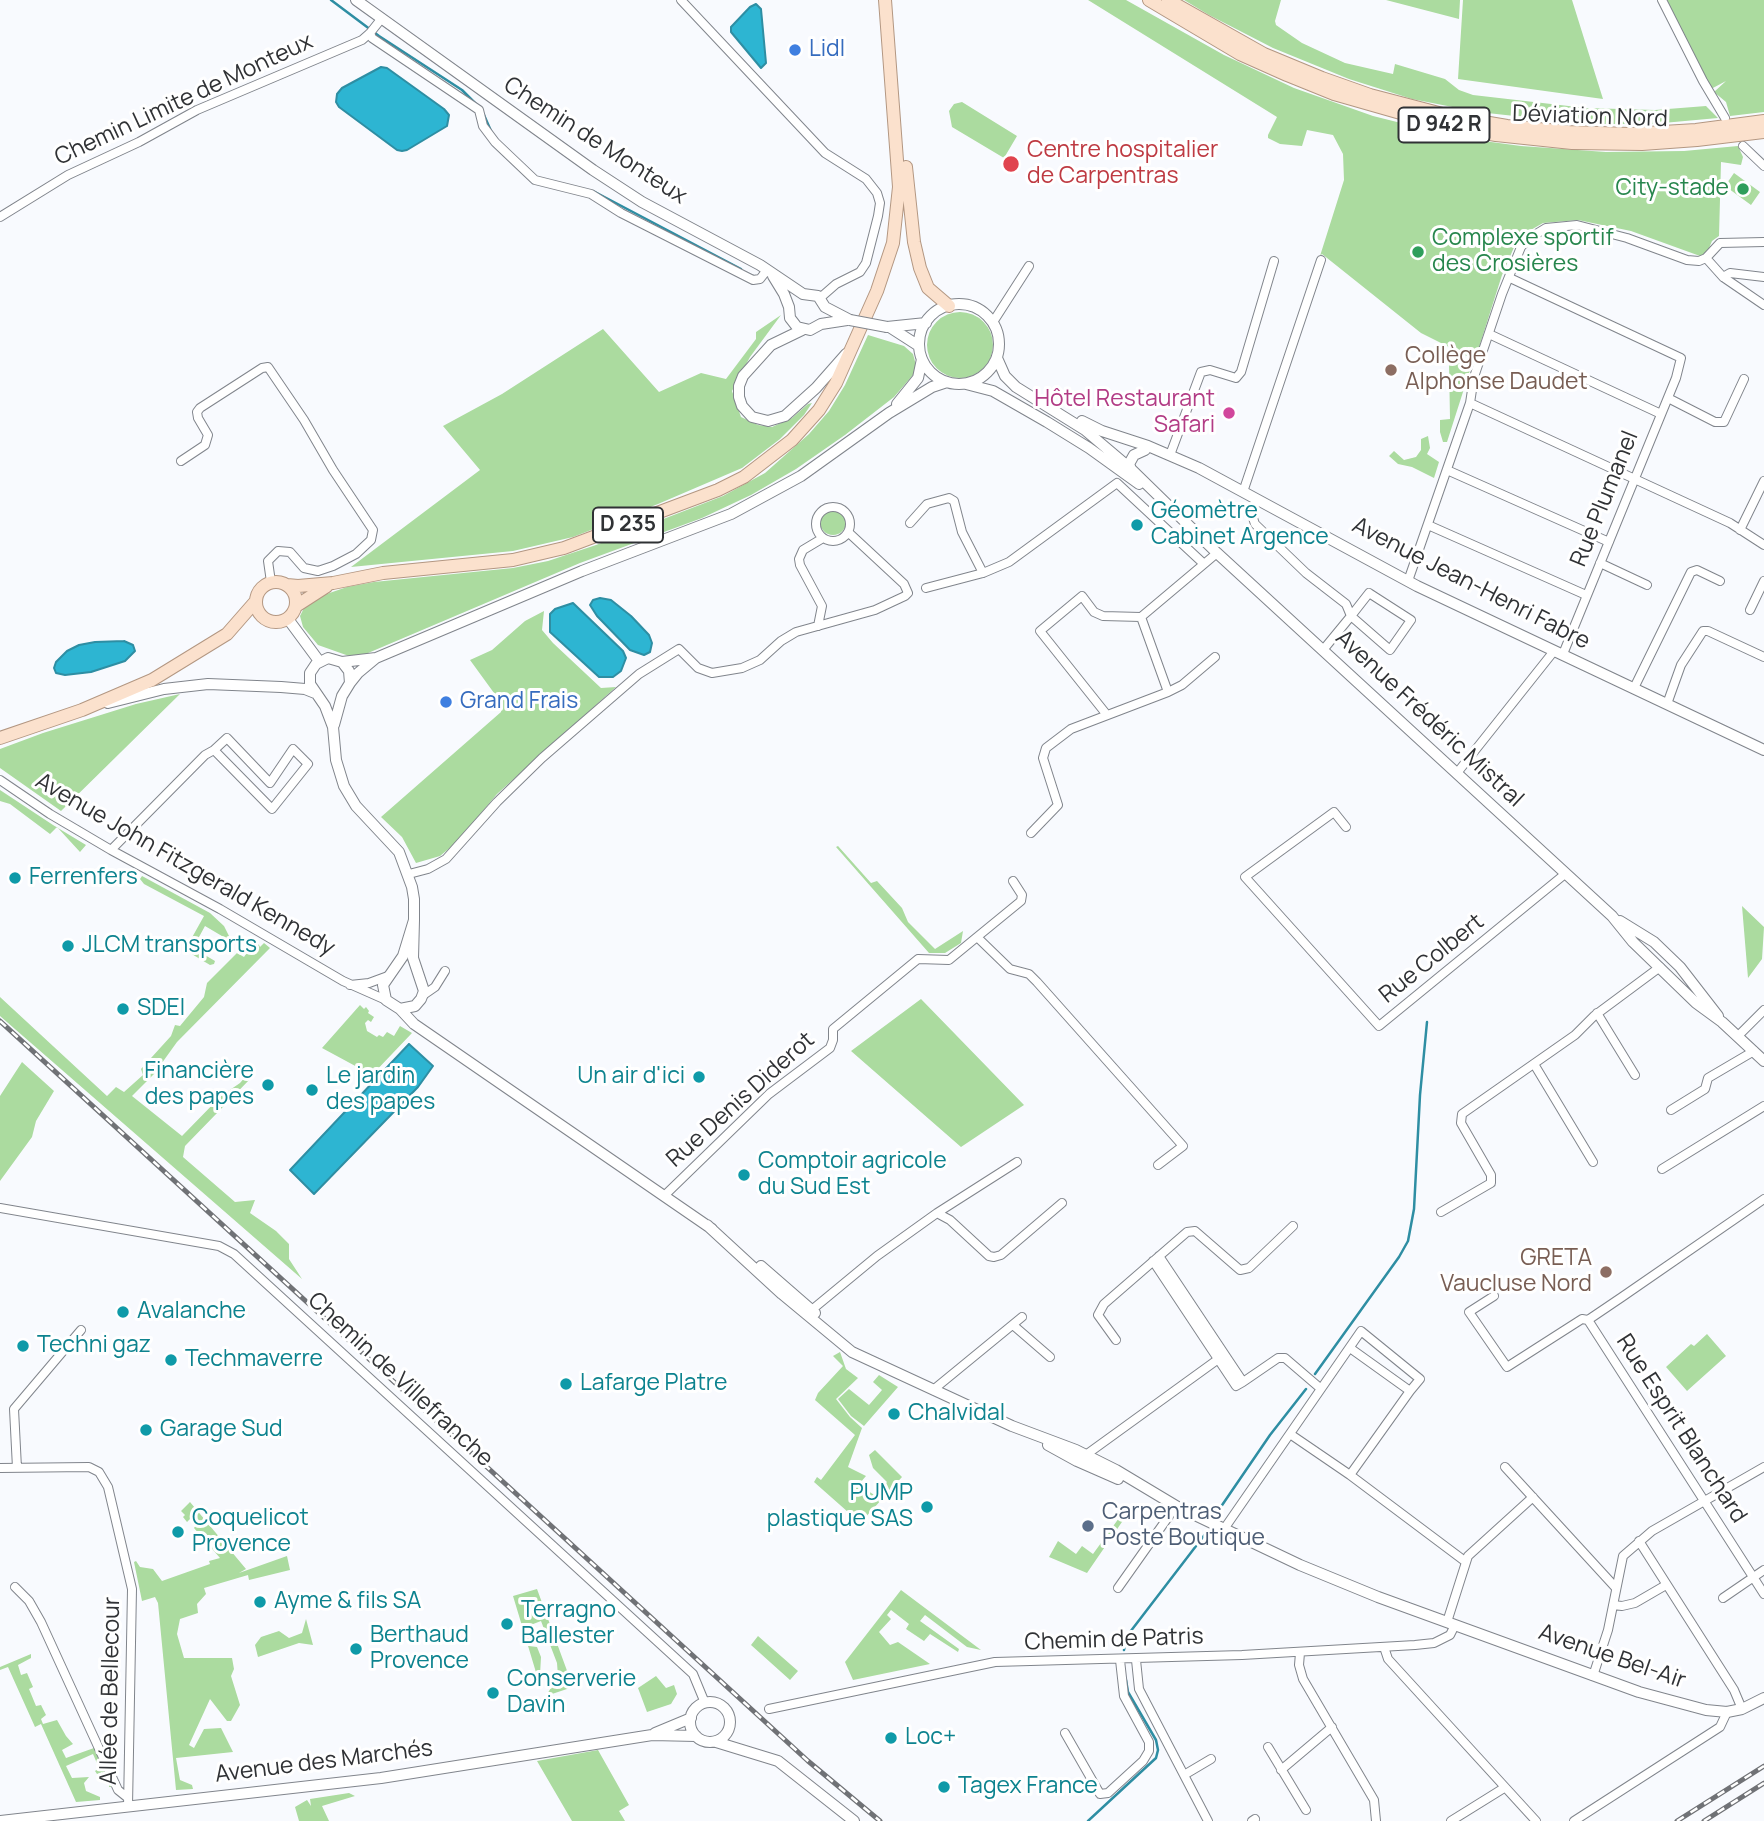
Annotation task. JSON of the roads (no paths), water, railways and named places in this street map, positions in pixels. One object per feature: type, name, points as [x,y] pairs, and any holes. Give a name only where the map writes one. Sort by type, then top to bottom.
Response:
[{"type":"main road","name":"Chemin de Monteux","points":[[356,0],[593,170],[642,202],[769,272],[803,294]]},
{"type":"main road","name":"D 235","points":[[287,585],[333,583],[383,573],[487,564],[539,555],[589,540],[719,490],[760,466],[808,424],[828,396],[855,344],[893,243],[899,205],[885,0]]},
{"type":"main road","name":"Déviation Nord","points":[[1149,0],[1240,54],[1287,75],[1334,94],[1446,126],[1572,143],[1642,144],[1697,141],[1764,132]]},
{"type":"main road","name":"Déviation Nord","points":[[1168,0],[1264,54],[1321,78],[1370,95],[1454,117],[1544,130],[1630,134],[1696,130],[1764,121]]},
{"type":"main road","points":[[896,137],[905,158],[914,242],[920,268],[928,288],[948,306]]},
{"type":"main road","points":[[769,272],[784,293],[793,323],[802,330]]},
{"type":"main road","points":[[849,320],[812,294],[803,294],[796,298],[771,345],[745,373],[738,391],[740,401],[749,414],[768,421],[782,418],[797,407],[855,344]]},
{"type":"main road","points":[[821,324],[825,316],[823,303]]},
{"type":"main road","points":[[947,383],[928,369],[922,359],[919,346],[926,323],[932,315],[948,306],[972,306],[987,315],[999,340],[997,358],[985,375],[966,384]]},
{"type":"main road","points":[[771,345],[802,330],[849,320],[889,328],[926,323]]},
{"type":"main road","points":[[889,328],[919,346]]},
{"type":"main road","points":[[997,358],[1010,382],[1098,440],[1161,500]]},
{"type":"main road","points":[[888,413],[918,378],[922,359]]},
{"type":"main road","points":[[342,662],[376,658],[582,571],[731,514],[801,476],[888,413],[932,387],[947,383],[966,384],[993,391],[1089,448],[1161,500]]},
{"type":"main road","points":[[1029,394],[1102,431],[1170,455]]},
{"type":"main road","points":[[1047,422],[1098,440],[1170,455]]},
{"type":"main road","points":[[1131,469],[1129,464],[1134,455],[1145,450]]},
{"type":"main road","name":"Avenue Jean-Henri Fabre","points":[[1170,455],[1486,620],[1761,750]]},
{"type":"main road","name":"Avenue Frédéric Mistral","points":[[1161,500],[1612,916],[1633,942],[1696,1003],[1722,1022],[1764,1061]]},
{"type":"main road","points":[[271,582],[287,585],[295,595],[296,606],[288,619],[275,623],[267,621],[259,614],[256,602],[259,590],[271,582]]},
{"type":"main road","name":"D 235","points":[[296,606],[333,583]]},
{"type":"main road","points":[[227,634],[256,602]]},
{"type":"main road","points":[[288,619],[319,661]]},
{"type":"main road","points":[[0,737],[82,710],[152,680],[227,634],[267,621]]},
{"type":"main road","points":[[350,682],[349,671],[342,662],[333,658],[319,661],[312,668],[309,678],[333,727],[340,774],[349,796],[399,852],[409,874],[414,899],[413,958],[420,977],[421,999],[418,1010],[422,1022],[435,1038]]},
{"type":"main road","points":[[333,727],[342,696],[350,682],[376,658]]},
{"type":"main road","points":[[82,710],[186,686],[281,687],[305,689],[331,699],[342,696]]},
{"type":"main road","name":"Avenue Frédéric Mistral","points":[[1612,916],[1642,933],[1669,957],[1694,983],[1722,1022]]},
{"type":"main road","points":[[414,920],[403,956],[383,990],[386,1000],[400,1009],[414,1024],[742,1249],[808,1313],[868,1359],[1081,1458],[1313,1571],[1451,1624]]},
{"type":"main road","points":[[390,974],[408,969],[420,977]]},
{"type":"main road","points":[[400,1009],[411,1008],[421,999]]},
{"type":"main road","name":"Avenue Bel-Air","points":[[1451,1624],[1593,1676],[1683,1704],[1727,1712],[1742,1709],[1764,1698]]},
{"type":"main road","points":[[740,1748],[729,1731],[730,1720],[726,1710],[717,1703],[705,1703],[696,1708],[691,1718],[692,1731],[696,1736],[705,1742],[740,1748],[787,1766],[854,1821]]},
{"type":"main road","name":"Avenue des Marchés","points":[[652,1735],[691,1718]]},
{"type":"main road","points":[[716,1742],[729,1731]]},
{"type":"main road","name":"Avenue des Marchés","points":[[0,1821],[128,1802],[415,1774],[652,1735],[696,1736]]},
{"type":"street","points":[[681,0],[825,153],[866,179],[877,193],[880,203],[878,216],[866,263],[860,272],[836,284],[823,303]]},
{"type":"street","points":[[1662,0],[1725,118]]},
{"type":"street","name":"Chemin Limite de Monteux","points":[[0,217],[68,174],[139,142],[197,110],[362,40],[382,18]]},
{"type":"street","points":[[370,33],[372,38],[479,110],[483,125],[495,142],[535,180],[592,194],[621,213],[753,280],[760,279],[769,272]]},
{"type":"street","points":[[1743,146],[1764,166]]},
{"type":"street","points":[[1408,580],[1470,403],[1474,377],[1502,294],[1521,247],[1528,239],[1546,228],[1566,224],[1594,228],[1686,260],[1699,261],[1706,258],[1716,245],[1725,242],[1764,242]]},
{"type":"street","points":[[1706,258],[1723,277],[1764,305]]},
{"type":"street","points":[[1244,492],[1321,260]]},
{"type":"street","points":[[1170,455],[1201,372],[1210,370],[1236,378],[1241,372],[1275,261]]},
{"type":"street","points":[[992,322],[1029,266]]},
{"type":"street","points":[[1723,277],[1730,273],[1764,277]]},
{"type":"street","name":"Rue Plumanel","points":[[1457,773],[1559,653],[1600,563],[1668,398],[1681,358],[1510,278]]},
{"type":"street","points":[[1489,334],[1661,414]]},
{"type":"street","points":[[181,461],[205,445],[208,435],[198,418],[197,412],[200,408],[262,368],[268,367],[373,530],[371,540],[356,554],[318,571],[304,568],[290,552],[278,551],[268,561],[271,582]]},
{"type":"street","points":[[1668,398],[1715,422],[1724,422],[1744,379]]},
{"type":"street","points":[[1470,403],[1730,523],[1764,545]]},
{"type":"street","points":[[1447,470],[1609,541]]},
{"type":"street","points":[[1740,530],[1764,481]]},
{"type":"street","points":[[926,588],[983,573],[1009,562],[1117,483],[1204,564]]},
{"type":"street","points":[[911,523],[927,504],[948,498],[954,501],[962,532],[983,573]]},
{"type":"street","points":[[1258,500],[1251,512],[1255,524],[1306,573],[1346,604],[1351,616],[1390,650],[1411,620],[1369,593],[1351,616],[1323,650]]},
{"type":"street","points":[[837,507],[846,513],[850,523],[848,532],[837,541],[823,538],[817,530],[816,519],[820,512],[837,507]]},
{"type":"street","points":[[1428,525],[1586,595]]},
{"type":"street","points":[[409,874],[428,869],[446,859],[496,802],[551,750],[639,674],[679,649],[698,668],[712,673],[742,668],[760,660],[796,632],[875,610],[908,593],[904,584],[848,532]]},
{"type":"street","points":[[818,626],[822,606],[799,559],[803,550],[823,538]]},
{"type":"street","points":[[1107,715],[1040,631],[1082,596],[1094,612],[1103,616],[1141,617],[1217,553]]},
{"type":"street","points":[[1600,563],[1647,585]]},
{"type":"street","points":[[1634,688],[1691,572],[1696,570],[1720,581]]},
{"type":"street","points":[[1750,610],[1764,581]]},
{"type":"street","points":[[1141,617],[1168,692]]},
{"type":"street","points":[[1667,704],[1681,665],[1703,631],[1764,657]]},
{"type":"street","points":[[1031,833],[1058,805],[1043,758],[1046,748],[1071,729],[1182,685],[1215,656]]},
{"type":"street","points":[[111,850],[205,755],[227,738],[270,783],[293,749],[308,764],[272,809],[214,750]]},
{"type":"street","name":"Avenue John Fitzgerald Kennedy","points":[[0,780],[111,850],[220,909],[350,985],[386,1000]]},
{"type":"street","name":"Rue Colbert","points":[[1346,827],[1334,812],[1245,877],[1379,1026],[1565,874]]},
{"type":"street","name":"Rue Denis Diderot","points":[[665,1195],[769,1094],[830,1048],[833,1029],[918,959],[949,960],[1021,901],[1022,895],[1013,881]]},
{"type":"street","points":[[977,937],[1010,969],[1029,974],[1183,1146],[1158,1165]]},
{"type":"street","points":[[1441,1212],[1491,1183],[1491,1175],[1461,1123],[1462,1114],[1575,1035],[1597,1013],[1660,967]]},
{"type":"street","points":[[421,999],[440,981],[445,971]]},
{"type":"street","name":"Avenue John Fitzgerald Kennedy","points":[[350,985],[369,983],[390,974]]},
{"type":"street","points":[[420,977],[440,981]]},
{"type":"street","points":[[1738,1036],[1764,1010]]},
{"type":"street","points":[[1597,1013],[1635,1075]]},
{"type":"street","points":[[1671,1110],[1704,1089],[1707,1078],[1754,1051]]},
{"type":"street","points":[[1534,1064],[1593,1162]]},
{"type":"street","points":[[1662,1169],[1764,1106]]},
{"type":"street","points":[[808,1313],[877,1256],[937,1213],[1017,1162]]},
{"type":"street","points":[[1494,1296],[1469,1312],[1507,1367],[1581,1319],[1588,1320],[1764,1199]]},
{"type":"street","points":[[937,1213],[950,1220],[989,1256],[994,1257],[1001,1255],[1062,1203]]},
{"type":"street","name":"Chemin de Villefranche","points":[[0,1208],[219,1246],[234,1254],[693,1674],[705,1703]]},
{"type":"street","points":[[1116,1340],[1098,1315],[1104,1304],[1187,1232],[1195,1231],[1240,1270],[1249,1268],[1293,1226]]},
{"type":"street","points":[[1156,1259],[1217,1360],[1236,1386],[1278,1358],[1285,1358],[1320,1388]]},
{"type":"street","points":[[1156,1259],[1243,1382]]},
{"type":"street","points":[[933,1390],[1022,1317]]},
{"type":"street","name":"Rue Esprit Blanchard","points":[[1588,1320],[1764,1594]]},
{"type":"street","points":[[1013,1325],[1050,1357]]},
{"type":"street","points":[[17,1468],[14,1409],[81,1330]]},
{"type":"street","points":[[1224,1529],[1361,1331],[1420,1379],[1350,1475]]},
{"type":"street","points":[[1350,1348],[1410,1391]]},
{"type":"street","points":[[1081,1458],[1217,1360]]},
{"type":"street","points":[[1290,1434],[1350,1475],[1466,1562]]},
{"type":"street","name":"Allée de Bellecour","points":[[0,1468],[89,1467],[99,1472],[108,1487],[132,1589],[128,1802]]},
{"type":"street","points":[[1505,1467],[1616,1588]]},
{"type":"street","points":[[1593,1676],[1608,1630],[1623,1556],[1639,1541],[1764,1467]]},
{"type":"street","points":[[1451,1624],[1468,1556],[1532,1497]]},
{"type":"street","points":[[1118,1588],[1176,1506]]},
{"type":"street","points":[[1639,1541],[1734,1690],[1742,1709]]},
{"type":"street","points":[[1723,1598],[1764,1570]]},
{"type":"street","points":[[1613,1605],[1635,1603],[1666,1585]]},
{"type":"street","points":[[15,1587],[29,1601],[41,1622],[118,1790],[128,1802]]},
{"type":"street","name":"Chemin de Patris","points":[[769,1709],[995,1662],[1136,1660],[1300,1653],[1434,1643],[1450,1635],[1451,1624]]},
{"type":"street","points":[[1384,1647],[1388,1659],[1536,1821]]},
{"type":"street","points":[[1300,1653],[1298,1665],[1303,1679],[1374,1800],[1376,1821]]},
{"type":"street","points":[[1065,1733],[1100,1794],[1108,1793],[1143,1761],[1149,1751],[1149,1742],[1124,1696],[1120,1660]]},
{"type":"street","points":[[1136,1660],[1139,1689],[1208,1821]]},
{"type":"street","points":[[1574,1821],[1720,1727],[1727,1712]]},
{"type":"street","points":[[1281,1770],[1332,1727]]},
{"type":"street","points":[[1268,1747],[1306,1810]]},
{"type":"street","points":[[1184,1775],[1211,1759]]},
{"type":"street","points":[[1451,1821],[1504,1788]]},
{"type":"water","points":[[756,4],[761,9],[766,63],[761,68],[731,32],[731,27]]},
{"type":"water","points":[[381,67],[387,68],[444,109],[449,115],[447,126],[402,151],[339,107],[336,102],[337,94],[342,88]]},
{"type":"water","points":[[593,600],[611,600],[649,635],[652,643],[650,652],[644,655],[630,650],[597,616],[590,605]]},
{"type":"water","points":[[573,603],[623,651],[626,658],[621,671],[613,677],[599,677],[550,632],[550,614],[555,609]]},
{"type":"water","points":[[124,641],[133,645],[135,651],[125,661],[91,672],[65,675],[56,673],[56,662],[67,651],[79,645]]},
{"type":"water","points":[[409,1044],[433,1066],[418,1087],[314,1194],[290,1170]]},
{"type":"waterway","points":[[331,0],[379,36],[462,90],[481,109]]},
{"type":"waterway","points":[[484,115],[491,131]]},
{"type":"waterway","points":[[593,191],[741,269]]},
{"type":"waterway","points":[[1315,1374],[1408,1241],[1414,1209],[1427,1022]]},
{"type":"waterway","points":[[1216,1514],[1270,1435],[1306,1389]]},
{"type":"waterway","points":[[1124,1650],[1127,1636],[1206,1533]]},
{"type":"waterway","points":[[1088,1821],[1156,1758],[1156,1740],[1128,1692],[1126,1680]]},
{"type":"railway","points":[[0,1021],[808,1761],[880,1821]]},
{"type":"railway","points":[[1677,1821],[1764,1766]]},
{"type":"railway","points":[[1704,1821],[1764,1783]]},
{"type":"place","name":"Lidl","points":[[795,50]]},
{"type":"place","name":"Centre hospitalier de Carpentras","points":[[1011,164]]},
{"type":"place","name":"City-stade","points":[[1743,189]]},
{"type":"place","name":"Complexe sportif des Crosières","points":[[1418,252]]},
{"type":"place","name":"Collège Alphonse Daudet","points":[[1391,370]]},
{"type":"place","name":"Hôtel Restaurant Safari","points":[[1229,413]]},
{"type":"place","name":"Géomètre Cabinet Argence","points":[[1137,525]]},
{"type":"place","name":"Grand Frais","points":[[446,702]]},
{"type":"place","name":"Ferrenfers","points":[[15,878]]},
{"type":"place","name":"JLCM transports","points":[[68,946]]},
{"type":"place","name":"SDEI","points":[[123,1009]]},
{"type":"place","name":"Un air d'ici","points":[[699,1077]]},
{"type":"place","name":"Financière des papes","points":[[268,1085]]},
{"type":"place","name":"Le jardin des papes","points":[[312,1090]]},
{"type":"place","name":"Comptoir agricole du Sud Est","points":[[744,1175]]},
{"type":"place","name":"GRETA Vaucluse Nord","points":[[1606,1272]]},
{"type":"place","name":"Avalanche","points":[[123,1312]]},
{"type":"place","name":"Techni gaz","points":[[23,1346]]},
{"type":"place","name":"Techmaverre","points":[[171,1360]]},
{"type":"place","name":"Lafarge Platre","points":[[566,1384]]},
{"type":"place","name":"Chalvidal","points":[[894,1414]]},
{"type":"place","name":"Garage Sud","points":[[146,1430]]},
{"type":"place","name":"PUMP plastique SAS","points":[[927,1507]]},
{"type":"place","name":"Carpentras Poste Boutique","points":[[1088,1526]]},
{"type":"place","name":"Coquelicot Provence","points":[[178,1532]]},
{"type":"place","name":"Ayme & fils SA","points":[[260,1602]]},
{"type":"place","name":"Terragno Ballester","points":[[507,1624]]},
{"type":"place","name":"Berthaud Provence","points":[[356,1649]]},
{"type":"place","name":"Conserverie Davin","points":[[493,1693]]},
{"type":"place","name":"Loc+","points":[[891,1738]]},
{"type":"place","name":"Tagex France","points":[[944,1787]]}]
